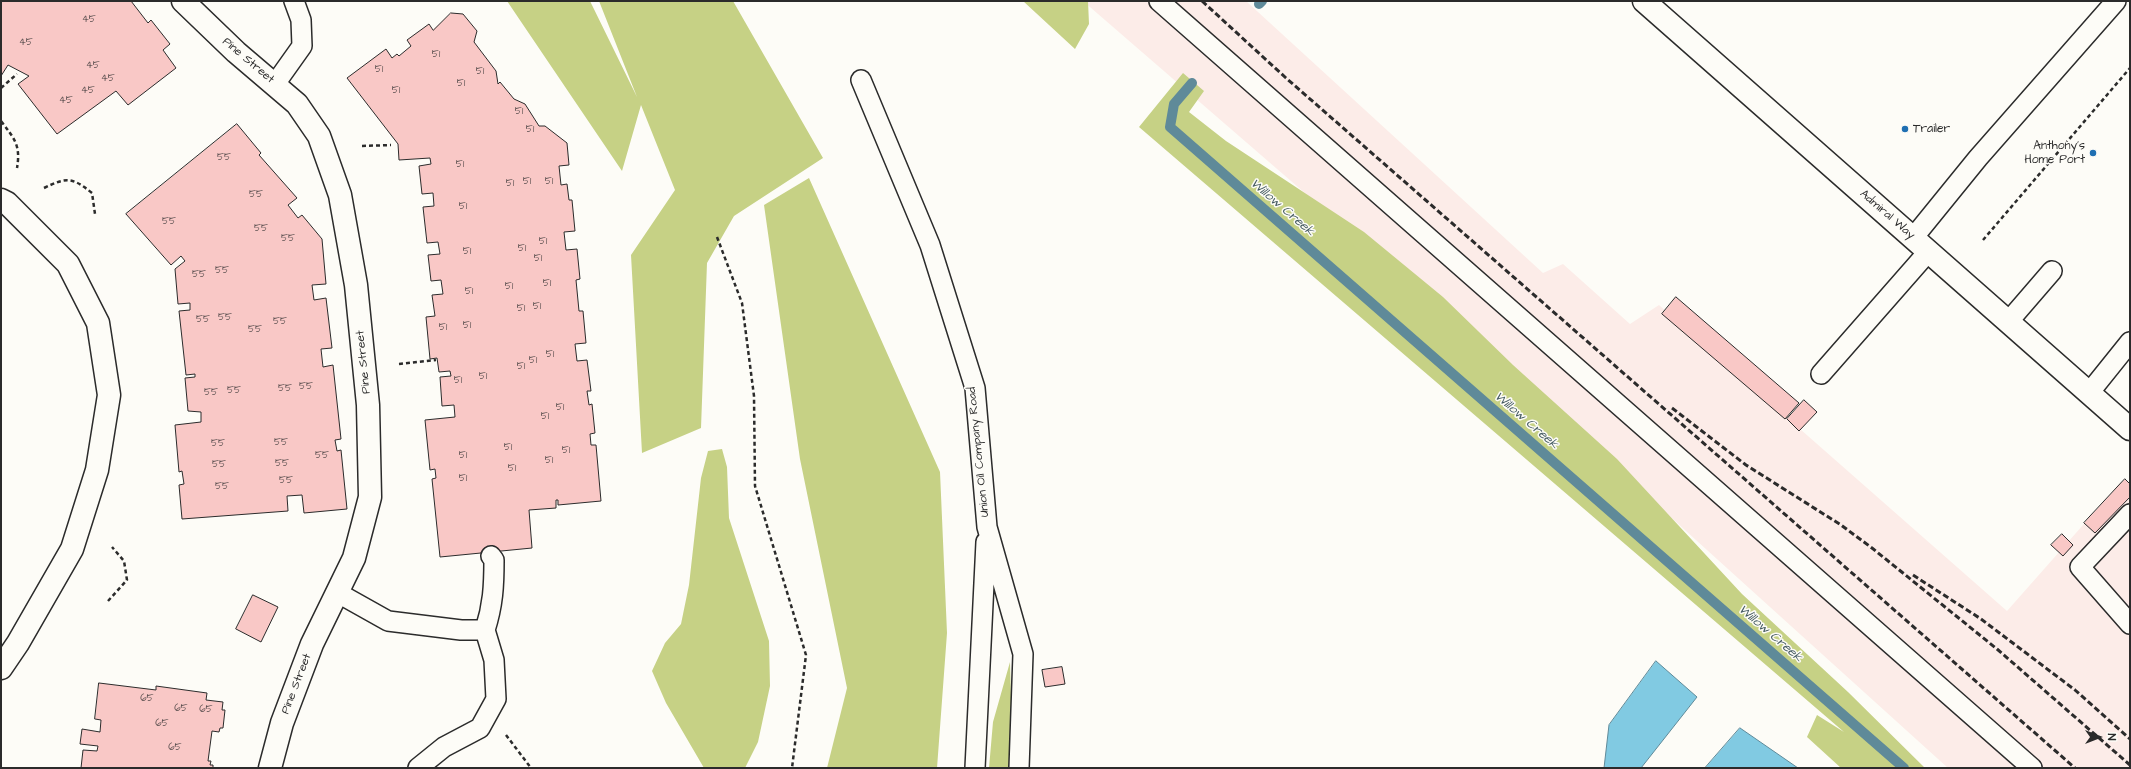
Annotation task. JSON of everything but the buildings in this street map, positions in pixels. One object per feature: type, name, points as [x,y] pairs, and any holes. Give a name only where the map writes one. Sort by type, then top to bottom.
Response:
[{"type":"street","name":"Pine Street","points":[[183,1],[236,52],[297,104],[319,136],[340,195],[356,285],[368,405],[370,497],[354,558],[312,644],[282,723],[270,768]]},
{"type":"street","name":"Admiral Way","points":[[1644,1],[2130,429]]},
{"type":"street","points":[[1,200],[7,203],[68,264],[98,323],[109,395],[97,470],[72,550],[18,643],[1,668]]},
{"type":"lane","points":[[275,84],[302,46],[300,20],[294,1]]},
{"type":"lane","points":[[1159,1],[2032,768]]},
{"type":"lane","points":[[1821,374],[1921,245],[1978,158],[2116,1]]},
{"type":"lane","name":"Union Oil Company Road","points":[[861,80],[930,244],[974,388],[987,527],[1023,654],[1019,768]]},
{"type":"lane","points":[[2008,322],[2052,271]]},
{"type":"lane","points":[[2088,392],[2130,342]]},
{"type":"lane","points":[[2130,514],[2080,567],[2130,624]]},
{"type":"lane","points":[[974,768],[987,527]]},
{"type":"lane","points":[[418,768],[444,747],[480,728],[496,699],[494,660],[486,630],[493,606],[494,560],[491,556]]},
{"type":"lane","points":[[338,593],[388,621],[461,630],[486,630]]},
{"type":"path","points":[[1982,240],[2130,68]]},
{"type":"path","points":[[1,88],[17,74]]},
{"type":"path","points":[[1,121],[16,140],[20,154],[17,168]]},
{"type":"path","points":[[362,146],[390,145]]},
{"type":"path","points":[[44,188],[59,181],[77,181],[92,193],[95,214]]},
{"type":"path","points":[[717,238],[742,303],[754,396],[755,486],[806,655],[792,768]]},
{"type":"path","points":[[399,364],[436,360]]},
{"type":"path","points":[[108,601],[127,580],[124,561],[112,547]]},
{"type":"path","points":[[489,713],[531,768]]},
{"type":"shaded area","points":[[1083,1],[1246,1],[1543,273],[1563,264],[1630,324],[1659,305],[2007,611],[2121,482],[2130,491],[2130,768],[1948,768],[1477,342]]},
{"type":"green space","points":[[507,1],[590,1],[637,97],[599,1],[733,1],[823,158],[734,216],[707,263],[701,428],[642,453],[631,255],[675,190],[641,105],[622,171]]},
{"type":"green space","points":[[1023,1],[1088,1],[1089,24],[1075,49]]},
{"type":"green space","points":[[1183,73],[1204,91],[1189,112],[1226,141],[1364,232],[1443,297],[1513,365],[1617,459],[1742,594],[1848,692],[1925,768],[1841,768],[1807,737],[1817,715],[1844,732],[1139,127]]},
{"type":"green space","points":[[809,178],[940,472],[947,633],[937,768],[827,768],[847,688],[800,459],[764,205]]},
{"type":"green space","points":[[722,449],[727,467],[729,518],[769,641],[770,686],[758,742],[745,768],[704,768],[666,703],[652,671],[665,643],[681,624],[689,585],[701,478],[708,451]]},
{"type":"green space","points":[[1010,662],[1013,768],[989,768],[993,722]]},
{"type":"water","points":[[1656,661],[1697,697],[1641,768],[1604,768],[1609,725]]},
{"type":"water","points":[[1740,728],[1798,768],[1705,768]]},
{"type":"waterway","name":"Willow Creek","points":[[1259,4],[1262,1]]},
{"type":"waterway","name":"Willow Creek","points":[[1192,83],[1174,104],[1170,127],[1904,768]]},
{"type":"railway","points":[[1202,1],[1286,78],[2075,768]]},
{"type":"railway","points":[[1672,408],[1746,465],[1841,525],[1872,548],[1997,649],[2130,765]]},
{"type":"railway","points":[[1913,575],[1981,619],[2075,690],[2130,739]]},
{"type":"place","name":"Trailer","points":[[1905,129]]},
{"type":"place","name":"Anthony's Home Port","points":[[2093,153]]}]
